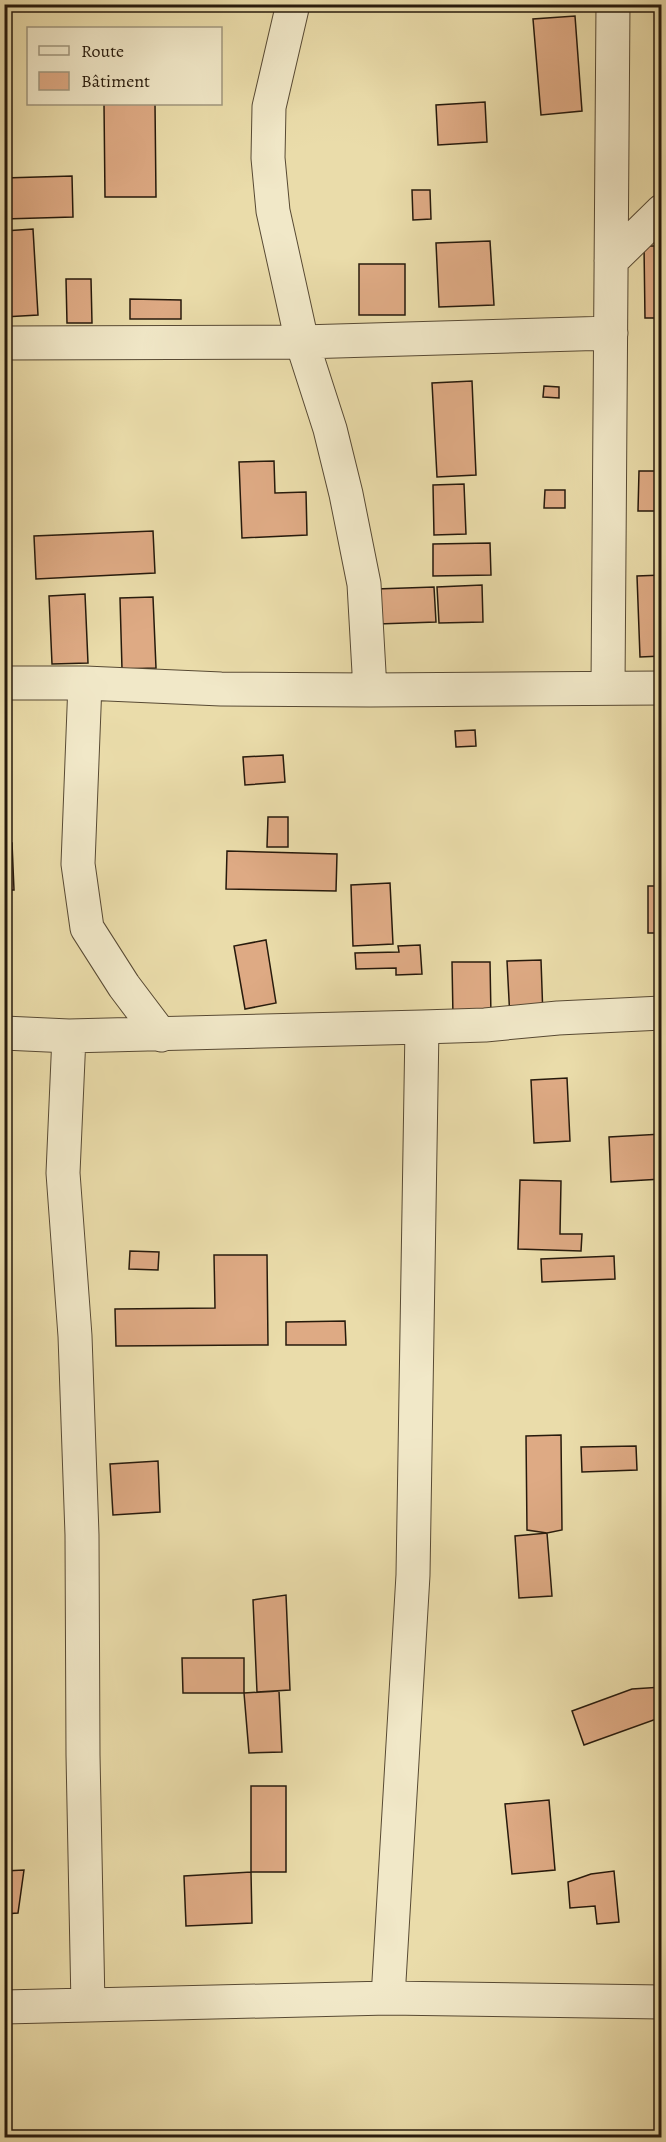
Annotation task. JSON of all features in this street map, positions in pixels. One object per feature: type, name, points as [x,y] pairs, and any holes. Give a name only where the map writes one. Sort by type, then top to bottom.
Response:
[{"type":"street","points":[[293,4],[269,107],[268,158],[273,211],[302,342],[330,429],[346,494],[364,584],[370,690]]},
{"type":"street","points":[[608,687],[612,4]]},
{"type":"street","points":[[611,261],[662,211]]},
{"type":"street","points":[[4,343],[302,342],[610,333]]},
{"type":"street","points":[[4,683],[85,683],[221,689],[662,688]]},
{"type":"street","points":[[85,683],[78,864],[87,928],[124,986],[161,1035]]},
{"type":"street","points":[[4,1032],[69,1036],[422,1028],[662,1013]]},
{"type":"street","points":[[388,1998],[412,1575],[422,1028]]},
{"type":"street","points":[[69,1036],[63,1173],[75,1336],[82,1534],[83,1767],[88,2005]]},
{"type":"street","points":[[4,2007],[388,1998],[662,2002]]},
{"type":"building","points":[[575,16],[582,111],[541,115],[533,19]]},
{"type":"building","points":[[485,102],[487,142],[438,145],[436,105]]},
{"type":"building","points":[[104,105],[155,105],[156,197],[105,197]]},
{"type":"building","points":[[72,176],[73,217],[4,219],[4,178]]},
{"type":"building","points":[[412,190],[430,190],[431,219],[413,220]]},
{"type":"building","points":[[33,229],[38,315],[4,317],[4,231]]},
{"type":"building","points":[[490,241],[494,305],[439,307],[436,243]]},
{"type":"building","points":[[644,246],[662,246],[662,318],[645,318]]},
{"type":"building","points":[[359,264],[405,264],[405,315],[359,315]]},
{"type":"building","points":[[66,279],[91,279],[92,323],[67,323]]},
{"type":"building","points":[[130,299],[181,300],[181,319],[130,319]]},
{"type":"building","points":[[472,381],[476,475],[437,477],[432,383]]},
{"type":"building","points":[[544,386],[559,387],[559,398],[543,397]]},
{"type":"building","points":[[274,461],[275,493],[306,492],[307,535],[242,538],[239,462]]},
{"type":"building","points":[[639,471],[662,471],[662,511],[638,511]]},
{"type":"building","points":[[464,484],[466,534],[434,535],[433,485]]},
{"type":"building","points":[[545,490],[565,490],[565,508],[544,508]]},
{"type":"building","points":[[153,531],[155,573],[36,579],[34,536]]},
{"type":"building","points":[[490,543],[491,575],[433,576],[433,544]]},
{"type":"building","points":[[662,575],[662,656],[640,657],[637,576]]},
{"type":"building","points":[[482,585],[483,622],[439,623],[437,587]]},
{"type":"building","points":[[434,587],[436,622],[378,624],[376,589]]},
{"type":"building","points":[[85,594],[88,663],[52,664],[49,596]]},
{"type":"building","points":[[153,597],[156,668],[122,669],[120,598]]},
{"type":"building","points":[[475,730],[476,746],[456,747],[455,731]]},
{"type":"building","points":[[283,755],[285,782],[245,785],[243,757]]},
{"type":"building","points":[[268,817],[288,817],[288,847],[267,847]]},
{"type":"building","points":[[4,843],[12,843],[14,890],[4,890]]},
{"type":"building","points":[[227,851],[337,854],[336,891],[226,889]]},
{"type":"building","points":[[390,883],[393,944],[353,946],[351,885]]},
{"type":"building","points":[[648,886],[662,886],[662,933],[648,933]]},
{"type":"building","points":[[266,940],[276,1003],[245,1009],[234,946]]},
{"type":"building","points":[[420,945],[422,974],[396,975],[396,968],[356,969],[355,953],[399,952],[398,946]]},
{"type":"building","points":[[541,960],[543,1017],[510,1019],[507,961]]},
{"type":"building","points":[[452,962],[490,962],[491,1016],[453,1017]]},
{"type":"building","points":[[567,1078],[570,1141],[534,1143],[531,1080]]},
{"type":"building","points":[[662,1134],[662,1179],[611,1182],[609,1137]]},
{"type":"building","points":[[520,1180],[561,1181],[560,1234],[582,1234],[581,1251],[518,1249]]},
{"type":"building","points":[[130,1251],[159,1252],[158,1270],[129,1269]]},
{"type":"building","points":[[214,1255],[267,1255],[268,1345],[116,1346],[115,1309],[215,1308]]},
{"type":"building","points":[[614,1256],[615,1279],[542,1282],[541,1259]]},
{"type":"building","points":[[345,1321],[346,1345],[286,1345],[286,1322]]},
{"type":"building","points":[[561,1435],[562,1530],[547,1533],[527,1530],[526,1436]]},
{"type":"building","points":[[636,1446],[637,1470],[582,1472],[581,1447]]},
{"type":"building","points":[[158,1461],[160,1512],[113,1515],[110,1464]]},
{"type":"building","points":[[547,1533],[552,1596],[519,1598],[515,1536]]},
{"type":"building","points":[[286,1595],[290,1690],[257,1692],[253,1600]]},
{"type":"building","points":[[182,1658],[244,1658],[244,1693],[183,1693]]},
{"type":"building","points":[[662,1687],[662,1717],[584,1745],[572,1711],[632,1689]]},
{"type":"building","points":[[279,1691],[282,1752],[249,1753],[244,1693]]},
{"type":"building","points":[[251,1786],[286,1786],[286,1872],[251,1872]]},
{"type":"building","points":[[549,1800],[555,1870],[512,1874],[505,1804]]},
{"type":"building","points":[[24,1870],[18,1913],[4,1914],[4,1871]]},
{"type":"building","points":[[614,1871],[619,1922],[597,1924],[595,1906],[570,1908],[568,1882],[591,1874]]},
{"type":"building","points":[[251,1872],[252,1923],[186,1926],[184,1876]]}]
